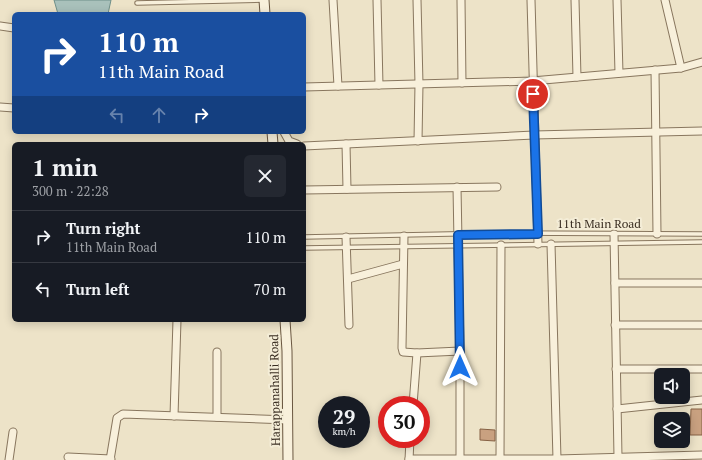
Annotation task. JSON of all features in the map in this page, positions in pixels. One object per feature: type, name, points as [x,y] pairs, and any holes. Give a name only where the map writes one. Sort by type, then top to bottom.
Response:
[{"type":"street","points":[[264,0],[265,12]]},
{"type":"street","points":[[333,0],[338,86]]},
{"type":"street","points":[[377,0],[379,85]]},
{"type":"street","points":[[417,0],[419,84],[418,141]]},
{"type":"street","points":[[461,0],[462,83]]},
{"type":"street","points":[[531,0],[532,80],[538,244]]},
{"type":"street","points":[[575,0],[577,76]]},
{"type":"street","points":[[617,0],[619,73]]},
{"type":"street","points":[[665,0],[681,68]]},
{"type":"street","points":[[0,26],[12,28]]},
{"type":"street","points":[[306,87],[532,80],[681,68],[702,62]]},
{"type":"street","points":[[655,70],[657,234]]},
{"type":"street","points":[[0,106],[12,108]]},
{"type":"street","points":[[306,146],[534,134],[702,131]]},
{"type":"street","points":[[285,134],[289,141],[292,142]]},
{"type":"street","points":[[346,144],[347,189]]},
{"type":"street","points":[[457,187],[460,459]]},
{"type":"street","points":[[306,190],[497,187]]},
{"type":"street","points":[[614,234],[618,457]]},
{"type":"street","points":[[404,236],[402,348],[405,353],[460,352]]},
{"type":"street","points":[[346,237],[349,325]]},
{"type":"street","points":[[552,244],[557,459]]},
{"type":"street","points":[[500,459],[501,245]]},
{"type":"street","points":[[348,280],[403,264]]},
{"type":"street","points":[[615,283],[702,283]]},
{"type":"street","points":[[174,416],[177,322]]},
{"type":"street","name":"Harappanahalli Road","points":[[285,322],[288,351],[288,460]]},
{"type":"street","points":[[616,325],[702,325]]},
{"type":"street","points":[[217,352],[217,417]]},
{"type":"street","points":[[414,396],[417,353]]},
{"type":"street","points":[[616,369],[702,369]]},
{"type":"street","points":[[617,409],[702,400]]},
{"type":"street","points":[[68,457],[111,459],[117,418],[123,414],[288,420]]},
{"type":"street","points":[[9,460],[13,432]]},
{"type":"street","points":[[409,448],[408,460],[557,459],[702,455]]},
{"type":"lane","points":[[137,3],[264,0]]},
{"type":"lane","name":"11th Main Road","points":[[306,237],[538,234],[702,234]]},
{"type":"lane","name":"11th Main Road","points":[[306,248],[702,242]]},
{"type":"water","points":[[54,0],[111,0],[108,12],[57,12]]},
{"type":"building","points":[[691,409],[702,409],[702,435],[690,435]]},
{"type":"building","points":[[480,429],[495,430],[495,441],[480,440]]},
{"type":"route","points":[[460,367],[458,235],[498,233],[538,234],[533,94]]}]
